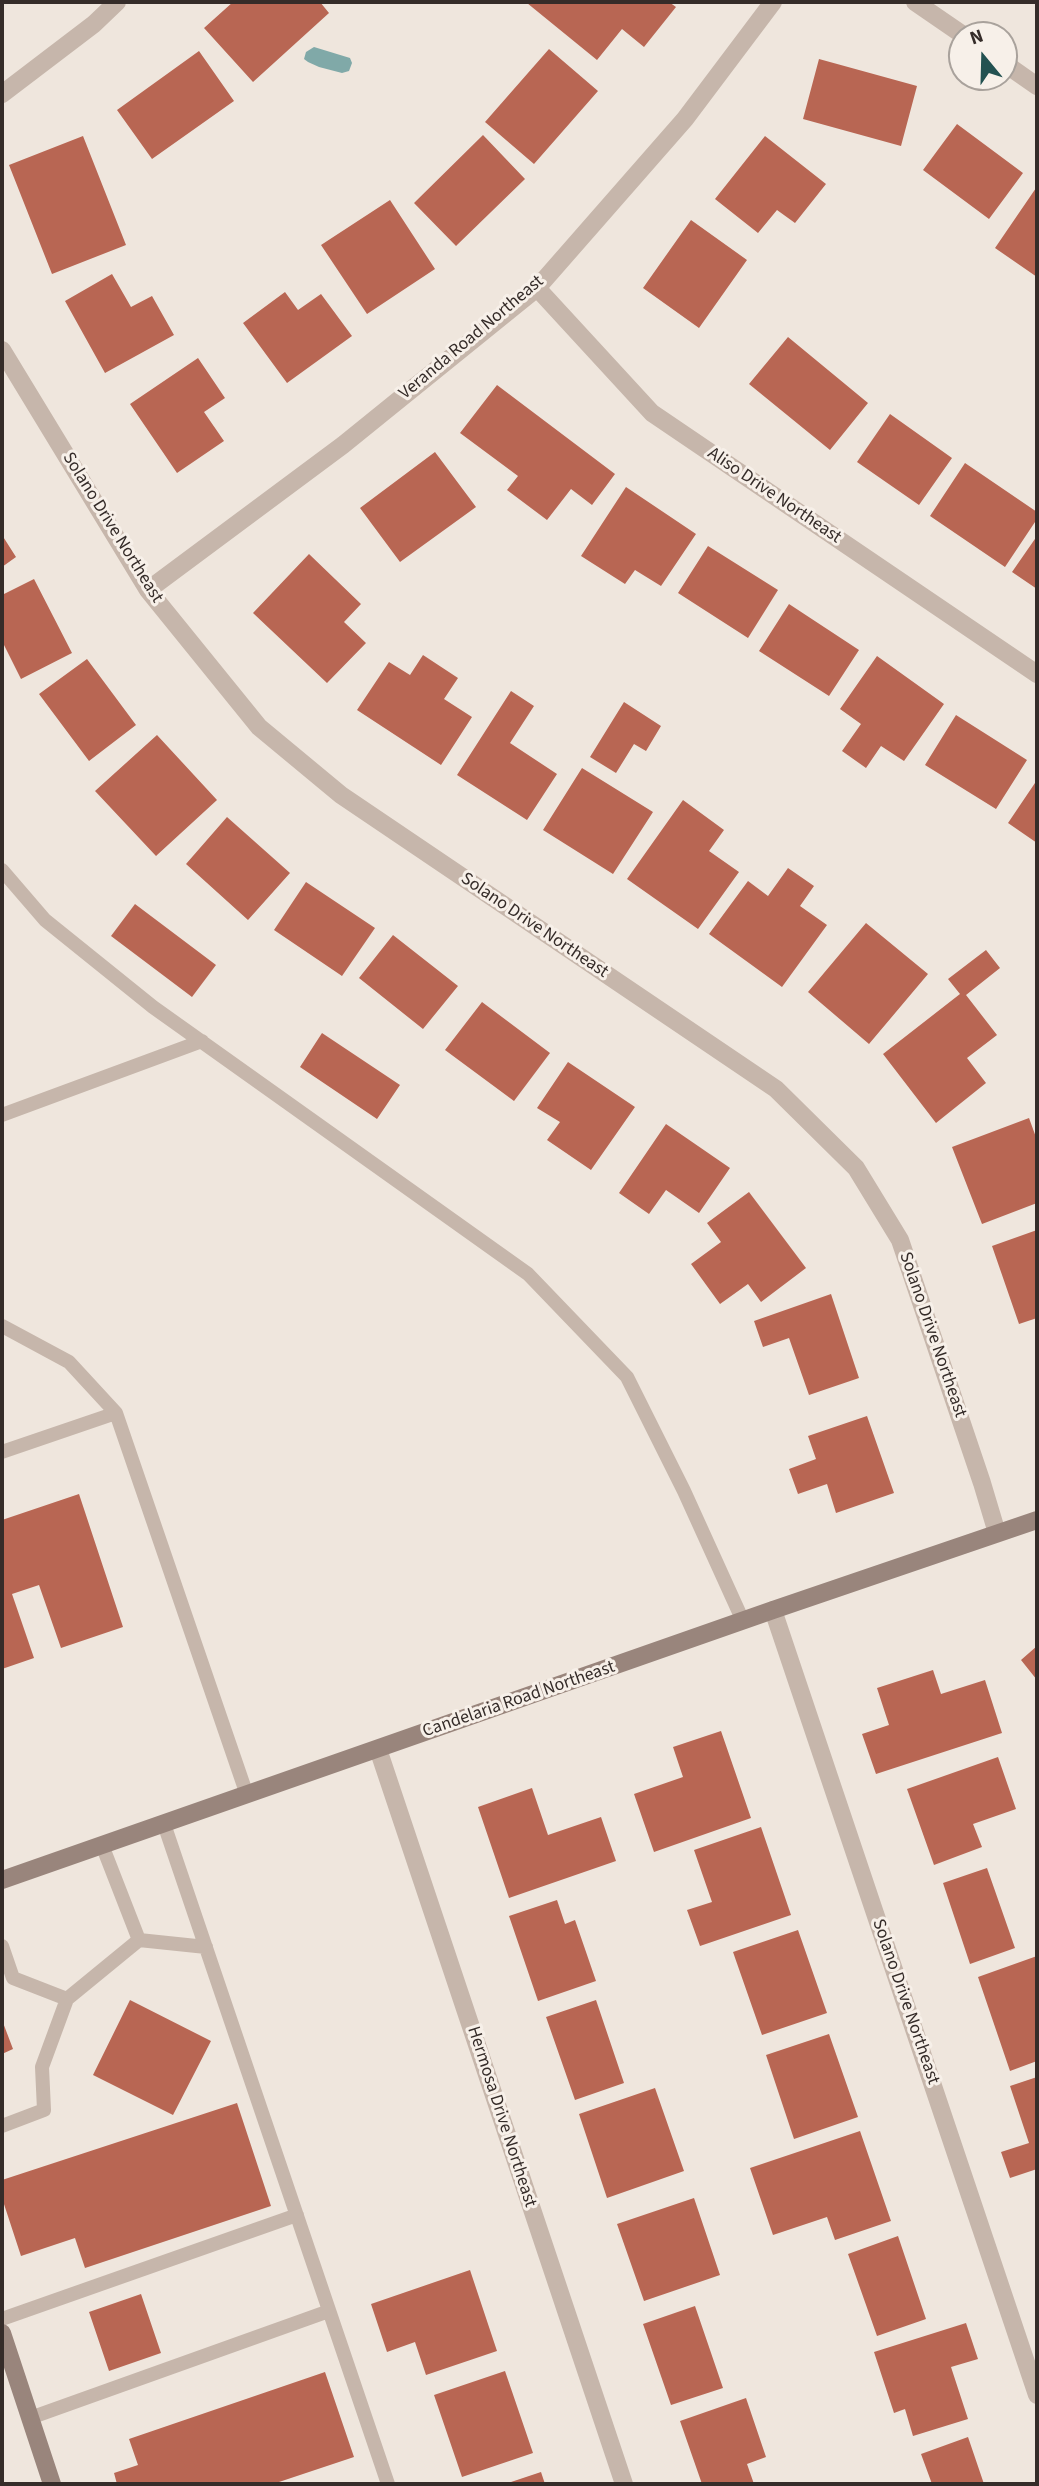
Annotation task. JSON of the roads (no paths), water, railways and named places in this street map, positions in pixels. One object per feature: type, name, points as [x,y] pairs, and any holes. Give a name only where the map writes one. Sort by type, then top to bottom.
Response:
[{"type":"main road","name":"Candelaria Road Northeast","points":[[2,1880],[1037,1520]]},
{"type":"main road","points":[[2,2333],[52,2484]]},
{"type":"street","points":[[2,94],[94,24],[117,2]]},
{"type":"street","name":"Veranda Road Northeast","points":[[148,590],[343,445],[537,288],[685,119],[774,2]]},
{"type":"street","points":[[915,2],[948,24]]},
{"type":"street","points":[[1018,73],[1037,86]]},
{"type":"street","name":"Aliso Drive Northeast","points":[[537,288],[652,413],[1037,674]]},
{"type":"street","name":"Solano Drive Northeast","points":[[2,350],[148,590],[260,727],[341,795],[776,1089],[856,1168],[900,1240],[997,1533]]},
{"type":"street","name":"Solano Drive Northeast","points":[[772,1611],[1037,2395]]},
{"type":"street","name":"Hermosa Drive Northeast","points":[[377,1749],[624,2484]]},
{"type":"lane","points":[[2,870],[45,920],[153,1007],[528,1274],[627,1377],[684,1491],[743,1621]]},
{"type":"lane","points":[[2,1115],[202,1041]]},
{"type":"lane","points":[[2,1326],[69,1362],[116,1412],[247,1795]]},
{"type":"lane","points":[[2,1452],[116,1412]]},
{"type":"lane","points":[[164,1824],[388,2484]]},
{"type":"lane","points":[[102,1845],[139,1940]]},
{"type":"lane","points":[[2,2126],[44,2110],[42,2067],[67,1999],[139,1940],[206,1947]]},
{"type":"lane","points":[[2,1946],[13,1978],[67,1999]]},
{"type":"lane","points":[[2,2319],[297,2215]]},
{"type":"lane","points":[[30,2418],[330,2311]]},
{"type":"water","points":[[314,47],[350,58],[352,63],[349,71],[342,73],[308,62],[304,59],[306,52]]}]
